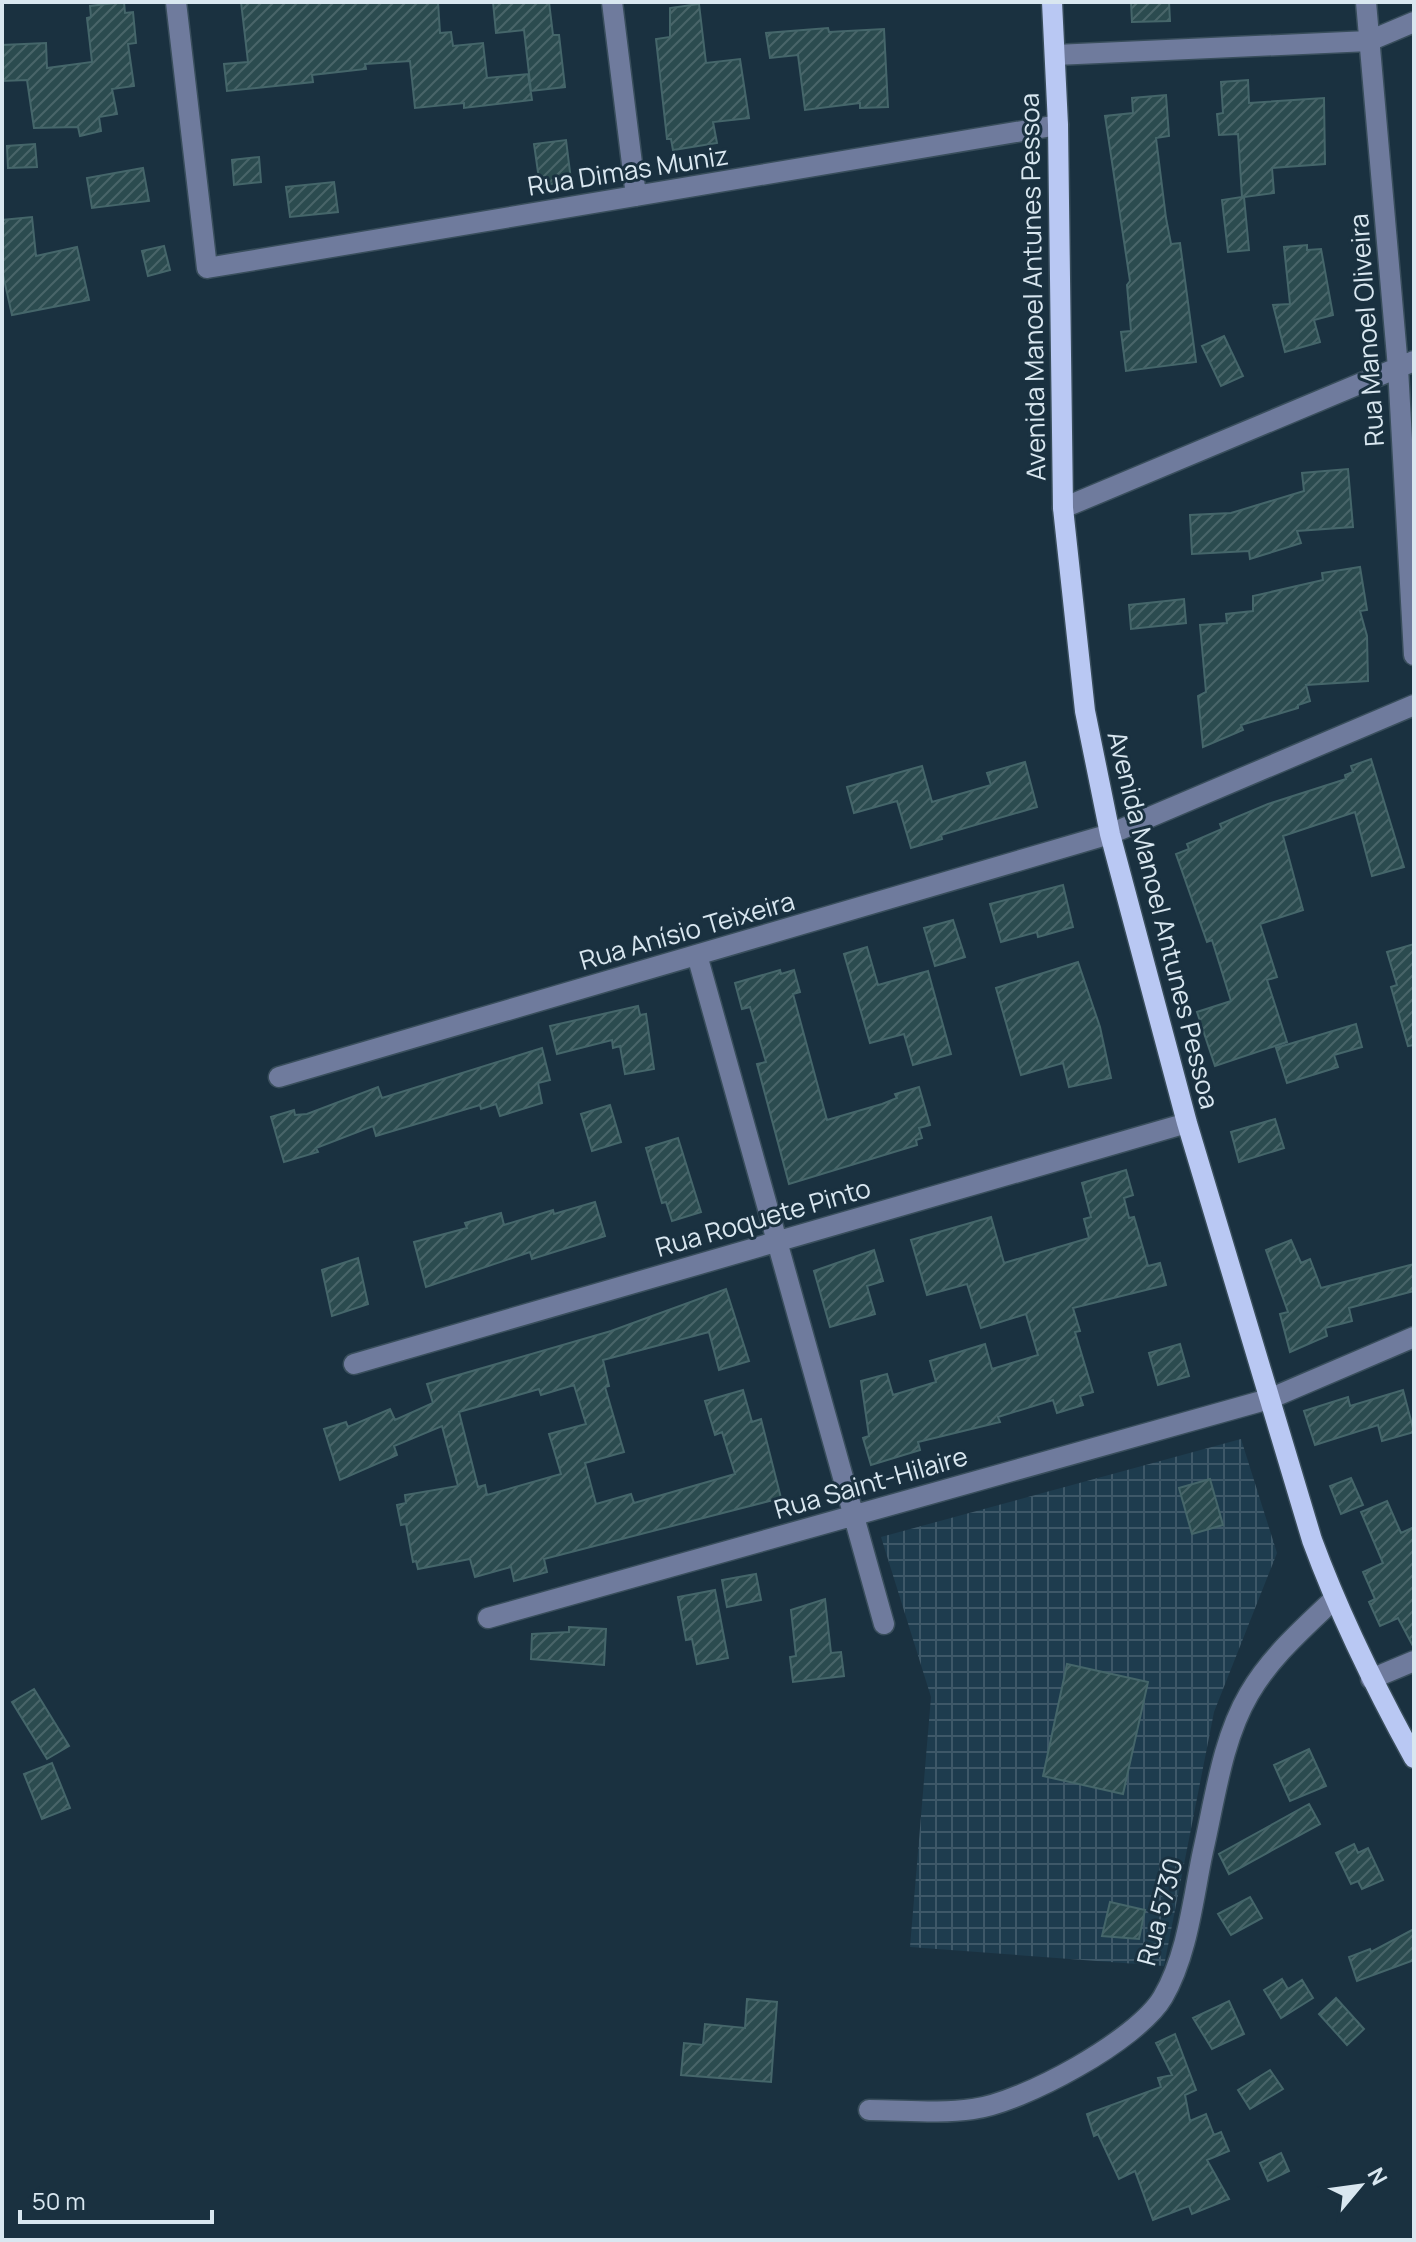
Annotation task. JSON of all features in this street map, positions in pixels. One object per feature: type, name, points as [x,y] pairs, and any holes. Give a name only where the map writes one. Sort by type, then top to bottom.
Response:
[{"type":"main road","name":"Avenida Manoel Antunes Pessoa","points":[[1052,2],[1058,125],[1063,508],[1083,697],[1110,834],[1187,1123],[1269,1399],[1334,1599],[1371,1679],[1414,1758]]},
{"type":"street","name":"Rua Dimas Muniz","points":[[176,2],[207,268],[1058,125]]},
{"type":"street","points":[[612,2],[636,196]]},
{"type":"street","name":"Rua Manoel Oliveira","points":[[1366,2],[1406,364],[1414,655]]},
{"type":"street","points":[[1055,55],[1369,41],[1414,22]]},
{"type":"street","points":[[1063,508],[1406,364]]},
{"type":"street","name":"Rua Anísio Teixeira","points":[[279,1077],[1110,834],[1414,705]]},
{"type":"street","points":[[697,955],[884,1624]]},
{"type":"street","name":"Rua Roquete Pinto","points":[[354,1364],[1187,1123]]},
{"type":"street","name":"Rua Saint-Hilaire","points":[[488,1618],[1269,1399],[1414,1337]]},
{"type":"street","name":"Rua 5730","points":[[869,2110],[973,2109],[1025,2095],[1135,2026],[1162,1998],[1180,1955],[1225,1753],[1248,1695],[1277,1653],[1334,1599]]},
{"type":"street","points":[[1371,1679],[1413,1662]]},
{"type":"shaded area","points":[[1241,1439],[1277,1553],[1214,1712],[1164,1966],[910,1947],[931,1697],[881,1537]]},
{"type":"building","points":[[124,2],[125,13],[133,12],[136,43],[128,44],[134,86],[112,89],[117,114],[99,117],[101,131],[80,136],[78,127],[34,128],[27,80],[2,81],[2,45],[46,43],[47,68],[92,62],[87,18],[91,17],[90,6]]},
{"type":"building","points":[[241,2],[438,2],[440,33],[451,32],[453,46],[483,43],[487,78],[528,74],[532,100],[464,108],[464,103],[415,108],[410,61],[365,64],[366,69],[312,75],[313,82],[227,91],[224,64],[248,62]]},
{"type":"building","points":[[493,2],[549,2],[553,35],[559,35],[565,87],[531,91],[524,30],[496,33]]},
{"type":"building","points":[[1131,2],[1169,2],[1170,21],[1132,22]]},
{"type":"building","points":[[699,4],[706,63],[740,59],[749,118],[713,122],[717,143],[673,150],[671,139],[667,139],[656,39],[670,37],[670,8]]},
{"type":"building","points":[[828,28],[829,32],[884,29],[888,107],[860,108],[860,103],[805,110],[798,55],[770,58],[766,33]]},
{"type":"building","points":[[1248,80],[1249,103],[1324,98],[1325,164],[1272,168],[1274,193],[1244,197],[1249,250],[1228,252],[1222,200],[1242,197],[1238,134],[1219,135],[1217,114],[1223,113],[1221,82]]},
{"type":"building","points":[[1166,95],[1169,136],[1156,138],[1171,244],[1180,243],[1196,362],[1126,371],[1121,332],[1131,331],[1127,285],[1130,281],[1105,116],[1133,113],[1132,98]]},
{"type":"building","points":[[566,140],[571,180],[540,186],[534,144]]},
{"type":"building","points":[[35,144],[37,167],[8,168],[7,146]]},
{"type":"building","points":[[259,157],[261,182],[234,185],[232,160]]},
{"type":"building","points":[[143,168],[149,201],[92,208],[87,178]]},
{"type":"building","points":[[334,182],[338,212],[290,217],[286,187]]},
{"type":"building","points":[[32,217],[36,256],[77,247],[89,300],[12,315],[3,275],[2,220]]},
{"type":"building","points":[[1307,245],[1307,250],[1321,249],[1333,315],[1314,320],[1320,342],[1285,352],[1273,305],[1290,304],[1284,247]]},
{"type":"building","points":[[164,246],[170,270],[148,276],[142,251]]},
{"type":"building","points":[[1224,336],[1243,376],[1221,386],[1202,346]]},
{"type":"building","points":[[1348,469],[1353,527],[1297,531],[1301,543],[1250,559],[1249,551],[1192,554],[1190,515],[1231,513],[1304,491],[1302,473]]},
{"type":"building","points":[[1360,567],[1367,610],[1360,611],[1367,636],[1368,681],[1306,685],[1310,701],[1298,705],[1298,708],[1241,725],[1243,730],[1203,747],[1198,696],[1206,692],[1200,625],[1227,623],[1226,614],[1253,611],[1253,596],[1323,580],[1322,573]]},
{"type":"building","points":[[1184,599],[1186,623],[1131,629],[1129,605]]},
{"type":"building","points":[[1371,759],[1404,867],[1372,876],[1355,812],[1283,836],[1303,910],[1260,924],[1277,977],[1267,980],[1287,1042],[1215,1066],[1197,1012],[1231,1001],[1212,940],[1207,942],[1176,854],[1189,849],[1187,844],[1222,829],[1220,824],[1268,804],[1346,779],[1345,775],[1353,772],[1351,766]]},
{"type":"building","points":[[1025,762],[1037,807],[941,835],[942,839],[911,848],[897,801],[854,813],[847,787],[922,766],[932,802],[991,785],[987,773]]},
{"type":"building","points":[[1063,885],[1073,927],[1038,937],[1037,932],[1001,942],[990,904]]},
{"type":"building","points":[[953,920],[965,957],[935,966],[924,928]]},
{"type":"building","points":[[1414,944],[1414,1045],[1408,1046],[1391,987],[1397,985],[1387,952]]},
{"type":"building","points":[[867,947],[878,985],[928,971],[951,1054],[913,1065],[904,1034],[870,1043],[844,954]]},
{"type":"building","points":[[1078,962],[1100,1027],[1111,1078],[1069,1087],[1063,1063],[1021,1075],[996,988]]},
{"type":"building","points":[[780,970],[781,974],[794,970],[800,992],[793,994],[827,1120],[882,1104],[897,1098],[895,1094],[919,1087],[930,1125],[919,1128],[922,1138],[916,1140],[917,1145],[789,1184],[757,1064],[766,1062],[750,1007],[742,1009],[735,983]]},
{"type":"building","points":[[638,1006],[640,1015],[646,1014],[654,1069],[625,1074],[620,1046],[613,1048],[612,1040],[557,1054],[550,1026]]},
{"type":"building","points":[[1356,1024],[1362,1047],[1334,1055],[1338,1067],[1287,1083],[1276,1048]]},
{"type":"building","points":[[542,1048],[550,1080],[538,1083],[542,1103],[500,1116],[496,1104],[481,1109],[480,1105],[376,1136],[373,1126],[316,1148],[318,1152],[284,1162],[271,1117],[294,1110],[295,1115],[307,1114],[378,1087],[382,1098]]},
{"type":"building","points":[[610,1105],[621,1142],[592,1151],[581,1114]]},
{"type":"building","points":[[1275,1119],[1284,1148],[1239,1162],[1231,1132]]},
{"type":"building","points":[[678,1138],[701,1212],[672,1221],[666,1202],[662,1203],[646,1148]]},
{"type":"building","points":[[1126,1170],[1133,1195],[1124,1198],[1129,1218],[1134,1217],[1148,1266],[1160,1263],[1166,1285],[1073,1308],[1080,1331],[1075,1332],[1093,1392],[1080,1396],[1083,1405],[1057,1413],[1053,1400],[998,1417],[1000,1422],[918,1442],[920,1450],[871,1465],[863,1438],[869,1436],[861,1381],[887,1374],[893,1395],[936,1382],[930,1361],[985,1344],[992,1369],[1038,1355],[1026,1314],[981,1328],[967,1284],[927,1295],[911,1240],[991,1217],[1004,1263],[1089,1238],[1084,1219],[1091,1217],[1082,1183]]},
{"type":"building","points":[[595,1202],[605,1236],[532,1259],[530,1252],[426,1287],[414,1242],[467,1228],[465,1223],[501,1213],[504,1225],[553,1210],[554,1214]]},
{"type":"building","points":[[1291,1240],[1301,1263],[1310,1259],[1321,1288],[1414,1264],[1414,1291],[1349,1308],[1352,1321],[1325,1328],[1327,1336],[1290,1352],[1280,1314],[1288,1312],[1266,1250]]},
{"type":"building","points":[[874,1250],[883,1281],[867,1286],[875,1314],[830,1327],[814,1271]]},
{"type":"building","points":[[358,1258],[368,1304],[332,1316],[322,1270]]},
{"type":"building","points":[[726,1289],[749,1361],[719,1370],[709,1332],[603,1360],[609,1386],[605,1387],[624,1452],[585,1463],[596,1504],[631,1494],[634,1503],[735,1474],[722,1432],[715,1435],[705,1401],[743,1390],[752,1422],[761,1419],[781,1498],[544,1559],[547,1572],[514,1581],[511,1567],[475,1577],[470,1559],[418,1569],[416,1561],[413,1562],[406,1524],[401,1525],[397,1505],[406,1503],[405,1495],[458,1486],[442,1426],[394,1446],[397,1455],[340,1480],[324,1429],[346,1422],[348,1427],[390,1409],[395,1420],[433,1403],[427,1384],[611,1331]],"holes":[[[574,1385],[586,1424],[549,1434],[561,1474],[487,1495],[485,1485],[478,1487],[459,1412],[539,1389],[541,1395]]]},
{"type":"building","points":[[1180,1344],[1189,1376],[1158,1385],[1149,1353]]},
{"type":"building","points":[[1403,1390],[1414,1432],[1382,1441],[1378,1425],[1315,1445],[1304,1411],[1348,1397],[1350,1406]]},
{"type":"building","points":[[1351,1478],[1363,1505],[1341,1514],[1330,1486]]},
{"type":"building","points":[[1210,1479],[1223,1525],[1192,1534],[1179,1488]]},
{"type":"building","points":[[1387,1501],[1401,1533],[1414,1527],[1414,1648],[1398,1618],[1380,1626],[1369,1602],[1375,1599],[1363,1572],[1383,1563],[1361,1512]]},
{"type":"building","points":[[756,1574],[761,1600],[727,1607],[722,1580]]},
{"type":"building","points":[[715,1590],[728,1658],[697,1664],[692,1639],[686,1640],[678,1597]]},
{"type":"building","points":[[825,1599],[831,1653],[841,1652],[844,1676],[793,1682],[790,1657],[796,1656],[791,1610]]},
{"type":"building","points":[[569,1627],[606,1629],[604,1665],[531,1659],[532,1634],[569,1632]]},
{"type":"building","points":[[1067,1664],[1148,1682],[1123,1794],[1043,1776]]},
{"type":"building","points":[[34,1689],[69,1746],[47,1759],[12,1702]]},
{"type":"building","points":[[1309,1749],[1326,1786],[1290,1801],[1274,1765]]},
{"type":"building","points":[[52,1763],[70,1808],[42,1819],[24,1774]]},
{"type":"building","points":[[1309,1804],[1320,1824],[1229,1874],[1219,1854]]},
{"type":"building","points":[[1354,1844],[1358,1853],[1368,1848],[1383,1880],[1362,1889],[1358,1881],[1351,1884],[1336,1853]]},
{"type":"building","points":[[1250,1897],[1262,1918],[1231,1935],[1218,1914]]},
{"type":"building","points":[[1110,1902],[1145,1910],[1139,1939],[1102,1936]]},
{"type":"building","points":[[1414,1929],[1414,1960],[1357,1981],[1349,1957],[1370,1949],[1371,1952]]},
{"type":"building","points":[[1282,1979],[1288,1989],[1302,1980],[1313,1998],[1281,2018],[1264,1990]]},
{"type":"building","points":[[1336,1998],[1364,2029],[1347,2045],[1319,2014]]},
{"type":"building","points":[[747,1999],[777,2002],[771,2082],[681,2075],[684,2043],[703,2045],[705,2024],[745,2028]]},
{"type":"building","points":[[1229,2001],[1244,2034],[1212,2049],[1193,2018]]},
{"type":"building","points":[[1175,2034],[1196,2090],[1185,2095],[1190,2121],[1206,2114],[1214,2135],[1221,2132],[1229,2151],[1207,2160],[1229,2199],[1192,2214],[1189,2206],[1153,2220],[1135,2171],[1119,2179],[1098,2134],[1094,2136],[1087,2114],[1161,2087],[1158,2078],[1172,2075],[1156,2043]]},
{"type":"building","points":[[1270,2070],[1283,2089],[1250,2109],[1238,2090]]},
{"type":"building","points":[[1281,2153],[1289,2171],[1268,2181],[1260,2163]]}]
